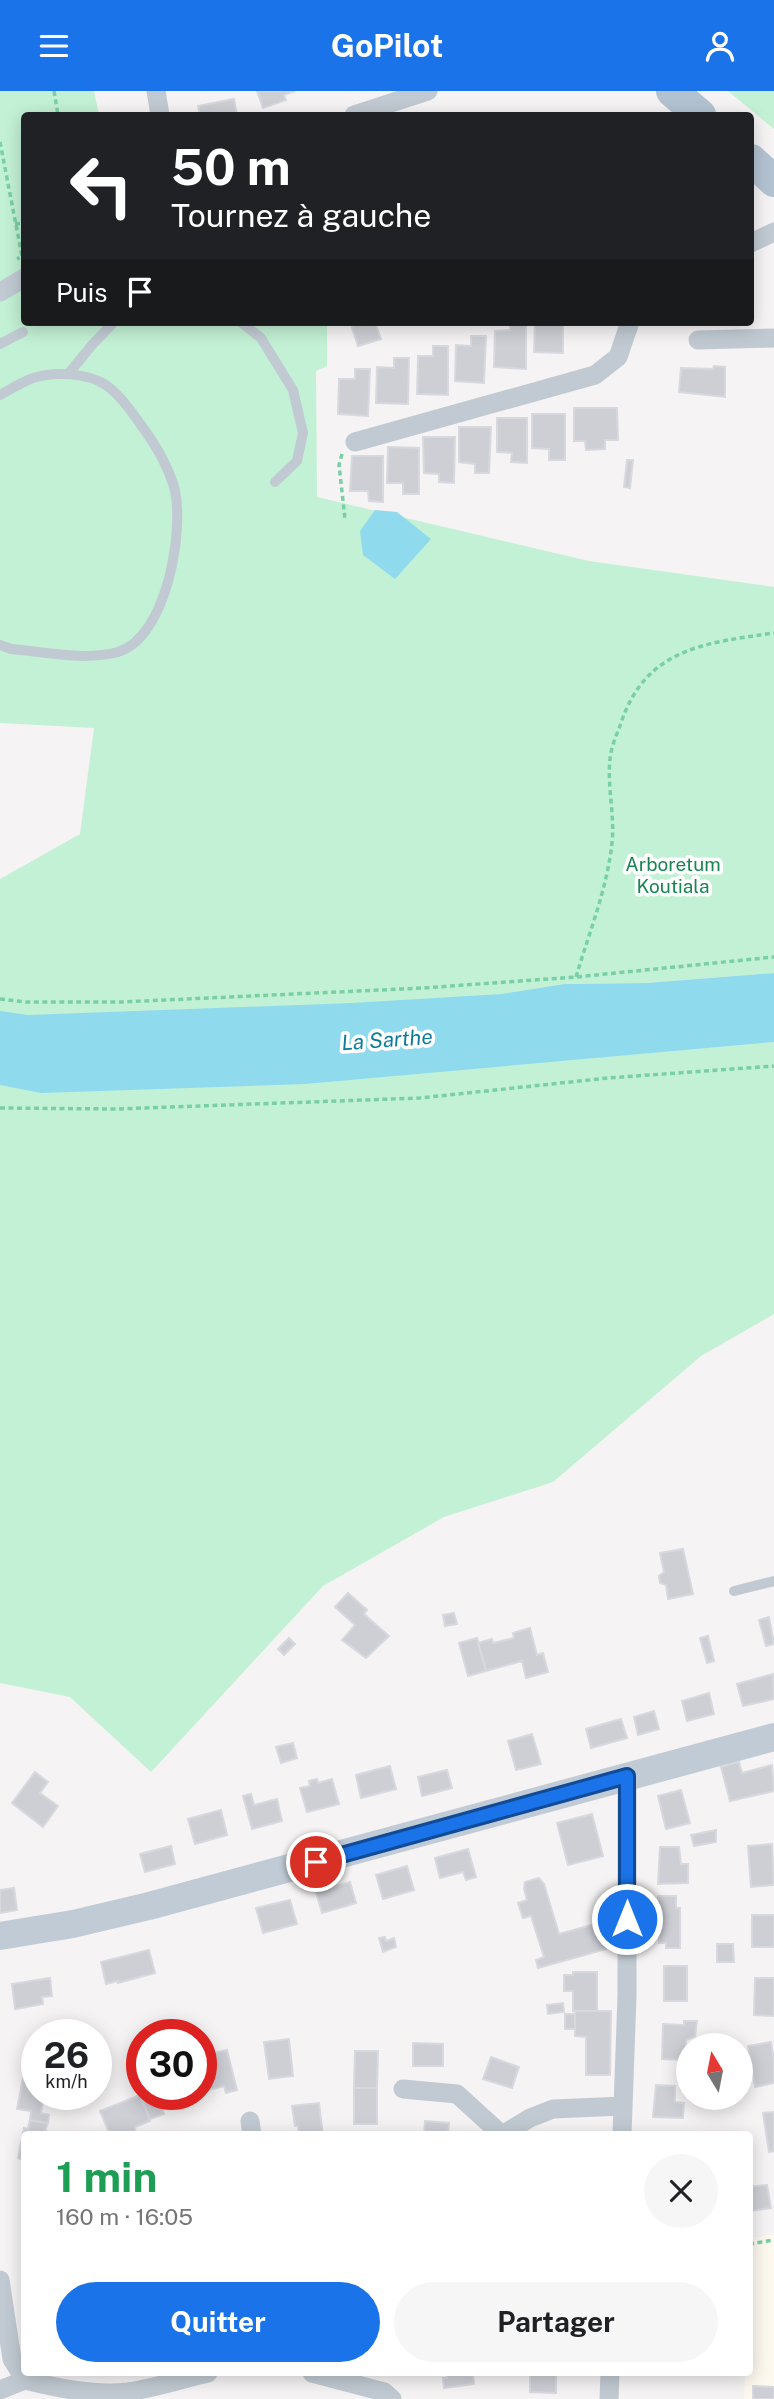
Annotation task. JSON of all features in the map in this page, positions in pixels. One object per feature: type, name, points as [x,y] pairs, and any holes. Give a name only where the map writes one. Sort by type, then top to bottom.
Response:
[{"type":"main road","points":[[672,91],[696,112]]},
{"type":"main road","points":[[754,163],[774,180]]},
{"type":"street","points":[[156,91],[160,112]]},
{"type":"street","points":[[395,110],[428,91]]},
{"type":"street","points":[[754,242],[774,232]]},
{"type":"street","points":[[0,292],[21,280]]},
{"type":"street","points":[[355,442],[594,375],[618,357],[630,326]]},
{"type":"street","points":[[698,340],[774,338]]},
{"type":"street","points":[[0,1936],[73,1924],[149,1906],[774,1737]]},
{"type":"street","points":[[622,2131],[627,1996],[627,1776]]},
{"type":"street","points":[[403,2089],[457,2094],[498,2131]]},
{"type":"street","points":[[509,2131],[530,2118],[553,2109],[623,2106]]},
{"type":"street","points":[[0,2280],[6,2360],[21,2376]]},
{"type":"street","points":[[21,2376],[25,2380],[45,2385],[100,2392],[127,2392],[180,2376]]},
{"type":"street","points":[[323,2376],[384,2392],[392,2399]]},
{"type":"street","points":[[608,2399],[610,2376]]},
{"type":"street","points":[[0,2390],[25,2380]]},
{"type":"lane","points":[[69,373],[110,326]]},
{"type":"lane","points":[[246,326],[261,338],[293,390],[303,433],[297,461],[275,482]]},
{"type":"lane","points":[[0,344],[23,332]]},
{"type":"lane","points":[[0,395],[33,378],[52,374],[69,373],[105,384],[127,405],[157,446],[175,492],[176,539],[166,593],[149,628],[119,652],[88,656],[11,649],[0,645]]},
{"type":"lane","points":[[734,1591],[774,1581]]},
{"type":"path","points":[[54,91],[58,112]]},
{"type":"path","points":[[0,142],[21,251]]},
{"type":"path","points":[[15,224],[21,223]]},
{"type":"path","points":[[11,262],[21,257]]},
{"type":"path","points":[[345,519],[339,465],[343,449],[355,442]]},
{"type":"path","points":[[576,977],[608,871],[612,841],[610,756],[628,703],[656,666],[685,651],[774,633]]},
{"type":"path","points":[[0,999],[26,1002],[122,1002],[423,988],[576,977],[774,957]]},
{"type":"path","points":[[0,1108],[116,1109],[420,1098],[608,1078],[774,1066]]},
{"type":"path","points":[[753,2243],[774,2240]]},
{"type":"shaded area","points":[[774,2234],[774,2399],[744,2399],[745,2376],[753,2376],[753,2238]]},
{"type":"green space","points":[[0,91],[94,91],[98,112],[21,112],[21,269],[0,281]]},
{"type":"green space","points":[[728,91],[774,91],[774,129]]},
{"type":"green space","name":"Arboretum Koutiala","points":[[21,280],[21,326],[327,326],[327,366],[316,371],[317,497],[589,561],[774,587],[774,973],[646,983],[565,984],[557,1061],[774,1042],[774,1314],[701,1356],[553,1482],[444,1517],[323,1586],[151,1772],[70,1697],[0,1683],[0,879],[80,834],[94,728],[0,723],[0,292]]},
{"type":"water","points":[[375,510],[397,512],[431,539],[395,579],[363,555],[360,531]]},
{"type":"water","name":"La Sarthe","points":[[774,973],[774,1042],[305,1084],[41,1093],[0,1085],[0,1011],[28,1015],[352,1003],[502,994],[565,984],[646,983]]},
{"type":"building","points":[[257,91],[295,91],[284,95],[286,100],[263,108]]},
{"type":"building","points":[[234,99],[236,112],[199,112],[198,106]]},
{"type":"building","points":[[351,326],[376,326],[381,339],[358,346]]},
{"type":"building","points":[[510,326],[526,326],[526,369],[494,367],[495,331],[510,330]]},
{"type":"building","points":[[535,326],[563,326],[563,353],[534,352]]},
{"type":"building","points":[[471,336],[486,336],[484,383],[455,381],[456,345],[471,346]]},
{"type":"building","points":[[433,346],[448,346],[448,395],[417,394],[418,356],[433,356]]},
{"type":"building","points":[[394,358],[409,358],[408,404],[376,403],[377,367],[394,368]]},
{"type":"building","points":[[714,366],[725,367],[725,397],[679,392],[681,368],[713,369]]},
{"type":"building","points":[[355,369],[370,369],[368,416],[338,414],[339,379],[355,379]]},
{"type":"building","points":[[574,408],[617,408],[618,440],[605,440],[605,449],[586,450],[585,441],[574,441]]},
{"type":"building","points":[[532,414],[565,414],[565,460],[549,460],[549,449],[532,448]]},
{"type":"building","points":[[497,418],[527,418],[527,463],[511,462],[512,453],[497,452]]},
{"type":"building","points":[[459,427],[491,427],[489,473],[475,473],[475,464],[459,462]]},
{"type":"building","points":[[423,437],[455,437],[454,483],[439,482],[439,474],[424,473]]},
{"type":"building","points":[[388,447],[419,448],[419,494],[403,494],[403,483],[387,483]]},
{"type":"building","points":[[352,456],[383,456],[383,502],[369,501],[368,491],[350,491]]},
{"type":"building","points":[[627,460],[633,460],[630,488],[624,487]]},
{"type":"building","points":[[683,1549],[693,1594],[668,1599],[666,1585],[660,1583],[659,1576],[664,1572],[660,1553]]},
{"type":"building","points":[[348,1593],[367,1610],[364,1614],[389,1636],[366,1658],[342,1640],[355,1625],[335,1607]]},
{"type":"building","points":[[454,1613],[457,1624],[445,1626],[443,1615]]},
{"type":"building","points":[[769,1617],[774,1644],[766,1646],[759,1620]]},
{"type":"building","points":[[530,1628],[537,1655],[543,1653],[548,1672],[526,1678],[522,1661],[486,1671],[478,1643],[514,1638],[513,1633]]},
{"type":"building","points":[[708,1636],[714,1661],[707,1663],[700,1638]]},
{"type":"building","points":[[289,1638],[295,1644],[284,1655],[278,1649]]},
{"type":"building","points":[[477,1638],[486,1671],[468,1676],[459,1643]]},
{"type":"building","points":[[773,1674],[774,1699],[743,1706],[737,1684]]},
{"type":"building","points":[[709,1693],[714,1714],[687,1721],[682,1701]]},
{"type":"building","points":[[654,1711],[659,1729],[638,1735],[634,1717]]},
{"type":"building","points":[[621,1719],[627,1738],[591,1748],[586,1729]]},
{"type":"building","points":[[532,1734],[541,1764],[516,1770],[508,1741]]},
{"type":"building","points":[[293,1743],[297,1758],[281,1763],[276,1747]]},
{"type":"building","points":[[739,1762],[742,1773],[772,1765],[774,1791],[730,1801],[721,1767]]},
{"type":"building","points":[[390,1766],[396,1789],[361,1798],[356,1775]]},
{"type":"building","points":[[447,1770],[452,1788],[422,1796],[418,1777]]},
{"type":"building","points":[[35,1772],[48,1782],[40,1793],[58,1806],[43,1827],[12,1803]]},
{"type":"building","points":[[317,1779],[318,1783],[332,1779],[339,1804],[307,1812],[300,1788],[310,1786],[309,1781]]},
{"type":"building","points":[[681,1790],[690,1823],[666,1829],[658,1796]]},
{"type":"building","points":[[251,1794],[254,1805],[277,1799],[282,1821],[252,1829],[243,1796]]},
{"type":"building","points":[[221,1810],[227,1835],[195,1844],[188,1819]]},
{"type":"building","points":[[592,1814],[603,1856],[568,1865],[557,1823]]},
{"type":"building","points":[[716,1830],[716,1842],[694,1846],[691,1835]]},
{"type":"building","points":[[772,1844],[774,1885],[751,1887],[748,1846]]},
{"type":"building","points":[[171,1846],[175,1864],[145,1872],[140,1854]]},
{"type":"building","points":[[660,1847],[679,1847],[681,1864],[688,1864],[688,1883],[658,1884]]},
{"type":"building","points":[[468,1849],[476,1877],[466,1880],[463,1872],[440,1878],[435,1858]]},
{"type":"building","points":[[407,1866],[414,1890],[383,1899],[376,1875]]},
{"type":"building","points":[[539,1878],[544,1884],[559,1934],[617,1918],[617,1946],[538,1968],[536,1960],[544,1957],[531,1916],[523,1918],[518,1903],[527,1900],[525,1882]]},
{"type":"building","points":[[350,1882],[356,1903],[322,1913],[316,1892]]},
{"type":"building","points":[[14,1888],[17,1910],[0,1913],[0,1890]]},
{"type":"building","points":[[658,1896],[676,1896],[676,1908],[680,1908],[680,1948],[666,1948],[666,1943],[659,1943]]},
{"type":"building","points":[[290,1900],[297,1924],[263,1933],[256,1908]]},
{"type":"building","points":[[752,1915],[774,1915],[774,1947],[752,1947]]},
{"type":"building","points":[[385,1937],[386,1941],[394,1938],[396,1947],[383,1952],[379,1938]]},
{"type":"building","points":[[717,1944],[733,1944],[734,1962],[717,1962]]},
{"type":"building","points":[[149,1950],[155,1973],[106,1984],[101,1962]]},
{"type":"building","points":[[664,1966],[687,1966],[687,2001],[664,2001]]},
{"type":"building","points":[[573,1972],[597,1972],[597,2011],[573,2011],[573,1991],[564,1991],[564,1975],[573,1975]]},
{"type":"building","points":[[50,1978],[52,1996],[42,1997],[43,2004],[15,2009],[12,1984]]},
{"type":"building","points":[[755,1978],[774,1978],[774,2016],[754,2015]]},
{"type":"building","points":[[563,2003],[564,2012],[548,2014],[547,2005]]},
{"type":"building","points":[[575,2011],[611,2011],[610,2075],[586,2075],[586,2037],[575,2036]]},
{"type":"building","points":[[565,2014],[575,2014],[575,2029],[565,2029]]},
{"type":"building","points":[[684,2021],[697,2021],[695,2033],[676,2033],[676,2060],[662,2059],[663,2024],[684,2025]]},
{"type":"building","points":[[289,2039],[293,2076],[269,2079],[264,2042]]},
{"type":"building","points":[[771,2042],[774,2083],[755,2087],[753,2045]]},
{"type":"building","points":[[413,2043],[443,2044],[443,2066],[413,2066]]},
{"type":"building","points":[[227,2050],[237,2090],[226,2093],[224,2086],[217,2088],[217,2052]]},
{"type":"building","points":[[355,2051],[378,2051],[377,2088],[354,2088]]},
{"type":"building","points":[[491,2057],[519,2067],[512,2088],[483,2079]]},
{"type":"building","points":[[656,2085],[675,2086],[676,2111],[683,2111],[683,2118],[653,2117]]},
{"type":"building","points":[[21,2088],[21,2110],[17,2109]]},
{"type":"building","points":[[354,2088],[377,2088],[377,2124],[354,2124]]},
{"type":"building","points":[[126,2101],[126,2110],[146,2110],[150,2121],[135,2127],[136,2131],[108,2131],[100,2111],[112,2110],[112,2106]]},
{"type":"building","points":[[319,2103],[322,2131],[299,2131],[298,2126],[295,2126],[292,2106]]},
{"type":"building","points":[[24,2110],[42,2110],[41,2113],[49,2115],[48,2123],[30,2120],[31,2111]]},
{"type":"building","points":[[146,2110],[162,2110],[164,2114],[150,2119]]},
{"type":"building","points":[[774,2112],[774,2151],[769,2152],[763,2113]]},
{"type":"building","points":[[30,2120],[48,2123],[45,2131],[23,2131],[24,2128],[28,2129]]},
{"type":"building","points":[[425,2121],[449,2123],[448,2131],[424,2131]]},
{"type":"building","points":[[767,2185],[771,2208],[753,2210],[753,2187]]},
{"type":"building","points":[[473,2376],[474,2384],[444,2388],[443,2378]]},
{"type":"building","points":[[530,2376],[556,2376],[556,2393],[530,2392]]},
{"type":"building","points":[[753,2386],[774,2387],[774,2399],[753,2399]]},
{"type":"route","points":[[316,1862],[627,1776],[627,1919]]}]
